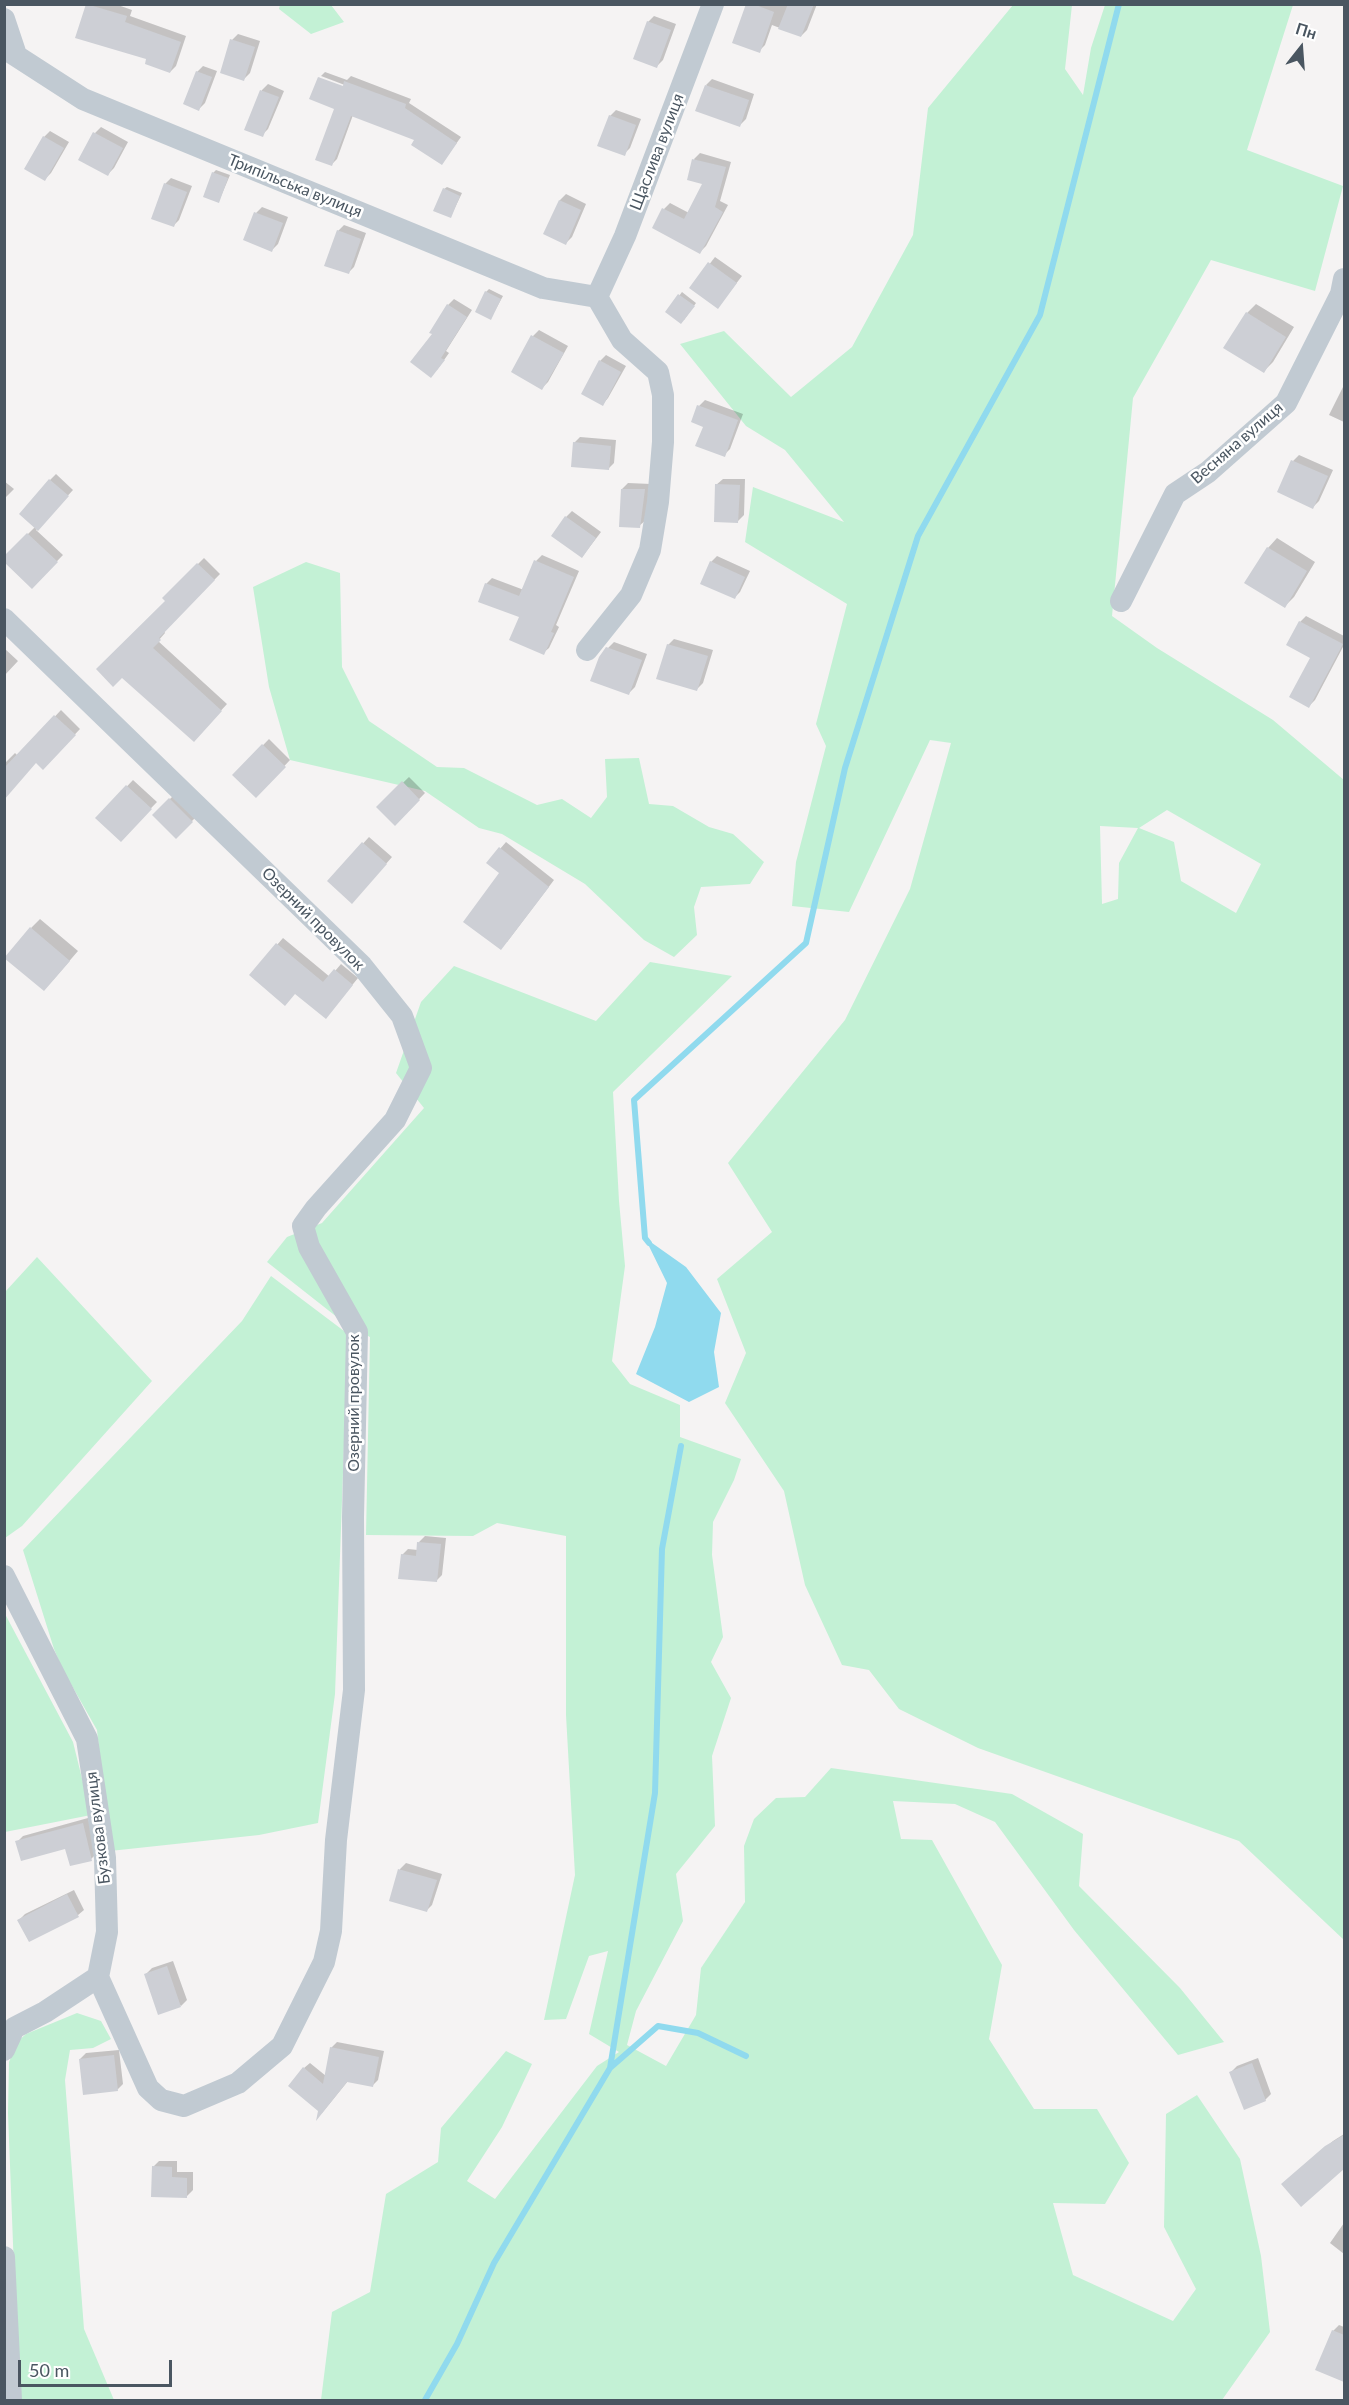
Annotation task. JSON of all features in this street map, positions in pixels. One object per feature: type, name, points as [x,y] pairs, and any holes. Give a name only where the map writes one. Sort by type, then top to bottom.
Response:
[{"type":"street","name":"Щаслива вулиця","points":[[597,297],[625,236],[713,4]]},
{"type":"street","points":[[4,19],[10,51]]},
{"type":"street","name":"Трипільська вулиця","points":[[10,51],[82,99],[543,288],[597,297]]},
{"type":"street","name":"Весняна вулиця","points":[[1121,601],[1175,494],[1208,472],[1286,403],[1341,294],[1344,279]]},
{"type":"street","points":[[587,650],[632,595],[650,550],[658,502],[663,442],[663,395],[658,372],[622,340],[597,297]]},
{"type":"street","name":"Озерний провулок","points":[[4,619],[362,966],[402,1016],[421,1068],[395,1120],[316,1208],[303,1226],[309,1247],[357,1332],[353,1517],[354,1690],[336,1840],[332,1930],[324,1962],[282,2046],[238,2083],[184,2106],[161,2100],[148,2088],[98,1977]]},
{"type":"street","name":"Бузкова вулиця","points":[[4,1576],[87,1739],[105,1858],[107,1932],[98,1977]]},
{"type":"street","points":[[4,2050],[14,2028],[45,2012],[98,1977]]},
{"type":"street","points":[[4,2257],[11,2400]]},
{"type":"green space","points":[[280,5],[331,5],[344,22],[311,34],[279,9]]},
{"type":"green space","points":[[1013,5],[1072,5],[1065,69],[1083,95],[1091,48],[1105,5],[1293,5],[1247,150],[1343,186],[1315,291],[1211,260],[1133,398],[1112,616],[1157,648],[1273,720],[1344,780],[1344,1940],[1239,1841],[978,1748],[899,1709],[869,1670],[842,1665],[805,1585],[784,1491],[725,1403],[746,1353],[717,1279],[772,1232],[728,1163],[845,1020],[910,889],[951,743],[930,740],[849,912],[792,906],[796,862],[826,746],[816,724],[847,604],[745,542],[753,487],[844,522],[785,450],[746,426],[680,344],[724,331],[791,397],[852,347],[913,235],[928,108]],"holes":[[[1167,810],[1261,864],[1236,913],[1181,881],[1174,842],[1139,828]],[[1100,826],[1138,828],[1119,863],[1118,899],[1102,904]]]},
{"type":"green space","points":[[306,562],[340,573],[342,667],[369,721],[437,767],[464,768],[537,805],[562,799],[591,818],[607,797],[605,759],[639,758],[649,804],[673,806],[709,827],[733,834],[764,862],[750,884],[701,887],[694,907],[697,935],[674,957],[644,940],[585,884],[502,834],[479,828],[425,791],[290,760],[269,687],[253,587]]},
{"type":"green space","points":[[650,962],[732,976],[613,1092],[625,1266],[612,1361],[630,1384],[680,1405],[680,1437],[741,1459],[734,1480],[713,1522],[712,1555],[723,1637],[711,1662],[731,1698],[712,1756],[715,1826],[676,1874],[683,1921],[636,2011],[627,2045],[666,2066],[696,2015],[701,1968],[745,1902],[744,1846],[754,1819],[776,1798],[805,1797],[831,1768],[1012,1794],[1083,1834],[1079,1886],[1180,1988],[1224,2042],[1178,2055],[1074,1930],[995,1822],[955,1804],[893,1801],[901,1839],[932,1840],[1002,1965],[989,2039],[1034,2109],[1097,2109],[1129,2163],[1105,2204],[1053,2203],[1073,2275],[1173,2321],[1196,2289],[1164,2227],[1166,2114],[1197,2095],[1240,2159],[1261,2256],[1270,2332],[1222,2400],[321,2400],[332,2312],[370,2292],[386,2194],[438,2162],[441,2128],[506,2051],[532,2064],[502,2127],[467,2181],[495,2199],[597,2066],[619,2052],[589,2034],[608,1951],[589,1956],[566,2019],[544,2020],[575,1875],[566,1715],[566,1536],[497,1523],[473,1536],[366,1535],[370,1337],[347,1325],[267,1262],[287,1237],[322,1223],[424,1108],[396,1073],[421,1002],[454,966],[596,1021]]},
{"type":"green space","points":[[37,1257],[152,1381],[22,1526],[5,1538],[5,1292]]},
{"type":"green space","points":[[271,1276],[348,1334],[335,1694],[318,1823],[259,1835],[110,1851],[97,1730],[63,1670],[54,1649],[23,1550],[242,1321]]},
{"type":"green space","points":[[4,1612],[73,1742],[91,1815],[5,1832]]},
{"type":"green space","points":[[77,2013],[101,2021],[111,2039],[93,2048],[70,2050],[65,2080],[84,2329],[114,2400],[19,2400],[8,2113],[9,2062],[18,2041],[26,2034]]},
{"type":"water","points":[[645,1238],[686,1267],[721,1313],[714,1352],[719,1387],[689,1402],[636,1374],[655,1327],[667,1283]]},
{"type":"building","points":[[86,4],[127,16],[125,22],[181,42],[170,73],[145,64],[146,59],[75,38]]},
{"type":"building","points":[[746,4],[753,4],[774,12],[760,53],[732,43]]},
{"type":"building","points":[[788,4],[814,4],[801,37],[778,29]]},
{"type":"building","points":[[647,21],[671,30],[657,68],[633,59]]},
{"type":"building","points":[[230,39],[255,47],[244,81],[220,73]]},
{"type":"building","points":[[196,71],[212,77],[199,111],[183,104]]},
{"type":"building","points":[[318,77],[343,86],[344,81],[406,104],[405,108],[457,143],[442,165],[411,145],[414,140],[351,116],[332,166],[315,160],[334,109],[309,99]]},
{"type":"building","points":[[705,85],[749,100],[740,127],[695,111]]},
{"type":"building","points":[[260,90],[279,97],[263,137],[244,130]]},
{"type":"building","points":[[609,115],[636,125],[625,156],[597,146]]},
{"type":"building","points":[[93,132],[123,148],[108,176],[78,160]]},
{"type":"building","points":[[43,136],[64,148],[45,181],[24,169]]},
{"type":"building","points":[[692,159],[726,167],[715,207],[723,212],[700,254],[652,228],[662,208],[684,219],[702,184],[687,180]]},
{"type":"building","points":[[212,172],[228,178],[219,203],[203,197]]},
{"type":"building","points":[[164,183],[187,192],[174,227],[151,219]]},
{"type":"building","points":[[443,188],[460,196],[451,218],[433,211]]},
{"type":"building","points":[[559,200],[581,210],[566,245],[543,234]]},
{"type":"building","points":[[254,212],[283,223],[272,252],[243,240]]},
{"type":"building","points":[[337,230],[361,239],[349,274],[324,266]]},
{"type":"building","points":[[708,262],[737,283],[718,309],[689,288]]},
{"type":"building","points":[[485,291],[501,299],[491,320],[475,312]]},
{"type":"building","points":[[678,294],[695,306],[681,324],[665,312]]},
{"type":"building","points":[[447,304],[467,317],[441,358],[445,360],[431,378],[410,362],[432,334],[429,333]]},
{"type":"building","points":[[1246,312],[1286,337],[1264,373],[1223,348]]},
{"type":"building","points":[[531,335],[564,353],[542,390],[511,372]]},
{"type":"building","points":[[599,360],[621,372],[603,406],[581,394]]},
{"type":"building","points":[[697,405],[738,420],[725,457],[695,446],[703,427],[691,422]]},
{"type":"building","points":[[573,442],[611,446],[609,470],[571,467]]},
{"type":"building","points":[[1291,460],[1328,476],[1313,509],[1277,492]]},
{"type":"building","points":[[49,479],[69,496],[38,531],[19,514]]},
{"type":"building","points":[[715,484],[740,485],[738,523],[714,522]]},
{"type":"building","points":[[621,489],[645,489],[640,528],[619,527]]},
{"type":"building","points":[[565,516],[596,538],[582,558],[551,536]]},
{"type":"building","points":[[27,533],[58,562],[32,589],[4,562],[4,556]]},
{"type":"building","points":[[1267,547],[1307,571],[1285,608],[1244,583]]},
{"type":"building","points":[[534,560],[574,577],[544,655],[509,640],[519,617],[478,602],[485,583],[519,596]]},
{"type":"building","points":[[710,561],[745,577],[735,599],[700,584]]},
{"type":"building","points":[[197,563],[215,580],[159,638],[161,640],[153,648],[222,711],[194,742],[122,678],[113,687],[96,669],[165,601],[162,598]]},
{"type":"building","points":[[1299,621],[1343,644],[1309,708],[1289,697],[1310,658],[1286,645]]},
{"type":"building","points":[[667,644],[708,656],[697,691],[656,679]]},
{"type":"building","points":[[606,647],[642,660],[629,695],[590,681],[599,657]]},
{"type":"building","points":[[54,715],[76,735],[43,770],[36,763],[4,800],[4,768]]},
{"type":"building","points":[[262,744],[286,767],[256,798],[232,775]]},
{"type":"building","points":[[402,781],[420,800],[395,826],[376,807]]},
{"type":"building","points":[[126,785],[152,809],[121,842],[95,818]]},
{"type":"building","points":[[169,798],[193,822],[176,839],[152,815]]},
{"type":"building","points":[[362,842],[387,864],[352,904],[327,881]]},
{"type":"building","points":[[499,847],[549,887],[501,950],[463,922],[499,873],[486,863]]},
{"type":"building","points":[[30,927],[70,961],[44,991],[4,958]]},
{"type":"building","points":[[276,943],[323,982],[334,969],[353,985],[326,1019],[295,994],[285,1006],[249,975]]},
{"type":"building","points":[[417,1542],[441,1544],[437,1582],[398,1579],[401,1554],[416,1556]]},
{"type":"building","points":[[83,1823],[92,1861],[70,1866],[65,1849],[21,1861],[15,1841]]},
{"type":"building","points":[[398,1869],[437,1880],[427,1912],[389,1901]]},
{"type":"building","points":[[67,1894],[79,1917],[29,1942],[17,1920]]},
{"type":"building","points":[[167,1966],[181,2007],[158,2015],[144,1974]]},
{"type":"building","points":[[330,2047],[379,2057],[373,2087],[347,2082],[316,2121],[318,2111],[288,2086],[303,2067],[323,2084]]},
{"type":"building","points":[[114,2055],[118,2091],[83,2095],[79,2059]]},
{"type":"building","points":[[1252,2063],[1266,2101],[1244,2110],[1229,2072]]},
{"type":"building","points":[[1344,2135],[1344,2169],[1301,2207],[1281,2184],[1325,2146]]},
{"type":"building","points":[[152,2166],[172,2167],[172,2177],[187,2178],[187,2198],[151,2197]]},
{"type":"building","points":[[1332,2330],[1344,2335],[1344,2382],[1315,2370]]},
{"type":"waterway","points":[[649,1243],[645,1238],[634,1100],[806,943],[845,768],[918,536],[1040,315],[1119,4]]},
{"type":"waterway","points":[[425,2400],[457,2344],[494,2263],[610,2068],[655,1793],[662,1549],[681,1446]]},
{"type":"waterway","points":[[610,2068],[658,2026],[698,2033],[746,2056]]}]
